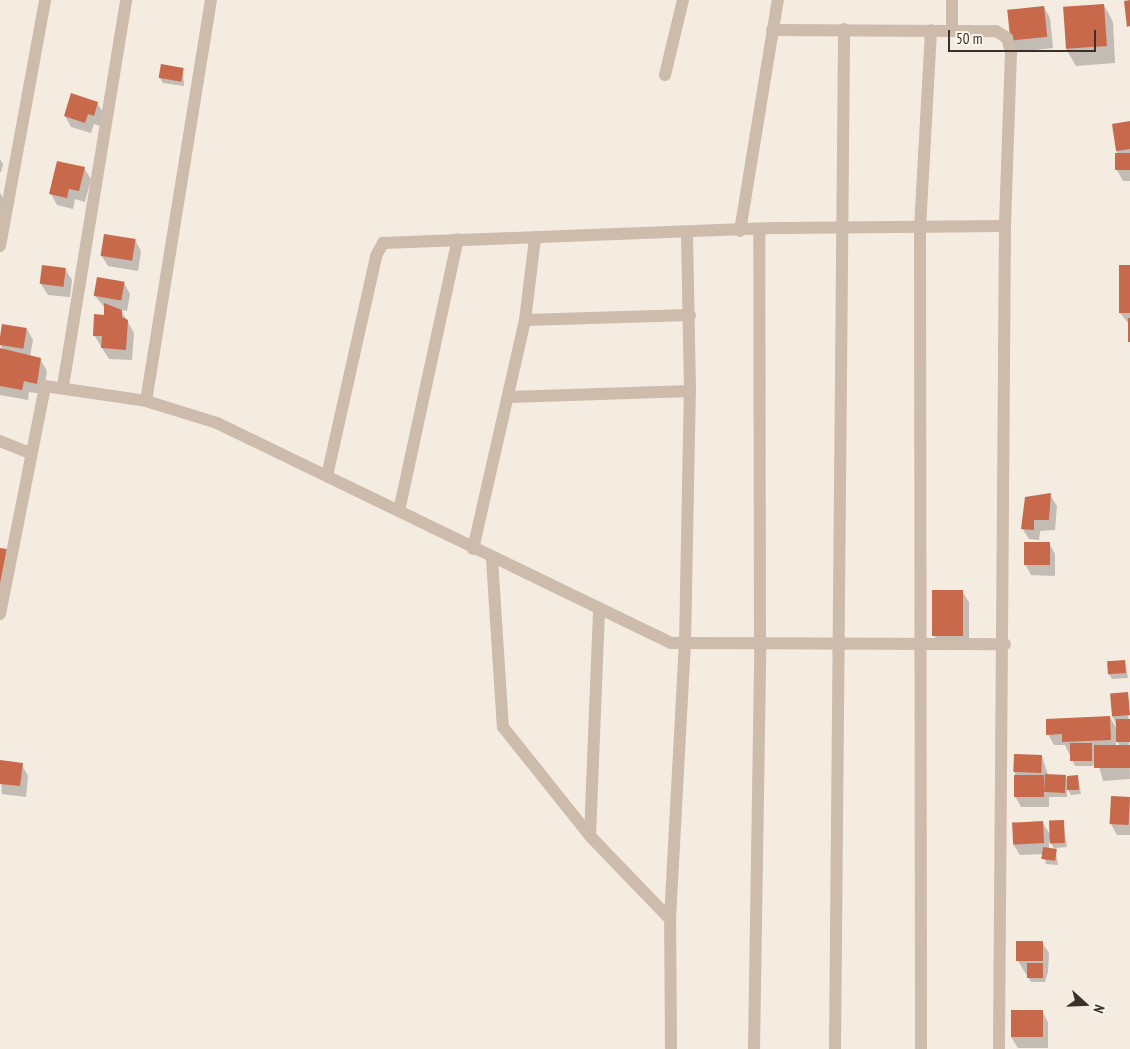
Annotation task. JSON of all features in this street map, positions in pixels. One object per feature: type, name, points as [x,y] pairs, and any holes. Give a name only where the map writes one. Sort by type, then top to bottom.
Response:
[{"type":"street","points":[[0,246],[45,0]]},
{"type":"street","points":[[63,386],[126,0]]},
{"type":"street","points":[[146,401],[211,0]]},
{"type":"street","points":[[665,75],[683,0]]},
{"type":"street","points":[[740,231],[778,0]]},
{"type":"street","points":[[952,0],[952,31]]},
{"type":"street","points":[[835,1049],[844,29]]},
{"type":"street","points":[[772,30],[996,31],[1009,45],[1005,226],[1006,644],[999,1049]]},
{"type":"street","points":[[921,1049],[920,228],[931,30]]},
{"type":"street","points":[[328,476],[376,256],[383,243],[392,240],[687,234],[843,228],[1005,226]]},
{"type":"street","points":[[754,1049],[760,646],[759,230]]},
{"type":"street","points":[[670,1049],[670,919],[685,644],[690,391],[687,234]]},
{"type":"street","points":[[473,549],[510,397],[525,320],[535,238]]},
{"type":"street","points":[[399,511],[458,239]]},
{"type":"street","points":[[525,320],[690,315]]},
{"type":"street","points":[[0,614],[30,453],[45,386],[63,386],[146,401],[217,424],[328,476],[492,559],[670,643],[760,646],[1006,644]]},
{"type":"street","points":[[510,397],[690,391]]},
{"type":"street","points":[[0,441],[30,453]]},
{"type":"street","points":[[492,559],[503,727],[590,836],[670,919]]},
{"type":"street","points":[[590,836],[599,609]]},
{"type":"building","points":[[1130,0],[1130,26],[1127,27],[1124,1]]},
{"type":"building","points":[[1104,4],[1107,46],[1066,49],[1063,7]]},
{"type":"building","points":[[1044,6],[1047,37],[1010,41],[1007,10]]},
{"type":"building","points":[[161,64],[184,68],[181,82],[159,78]]},
{"type":"building","points":[[71,93],[98,102],[94,116],[88,114],[85,123],[64,116]]},
{"type":"building","points":[[1130,121],[1130,149],[1116,151],[1112,124]]},
{"type":"building","points":[[1115,153],[1130,153],[1130,170],[1115,170]]},
{"type":"building","points":[[57,161],[85,167],[79,191],[69,189],[67,198],[49,194]]},
{"type":"building","points":[[104,234],[136,239],[132,261],[101,256]]},
{"type":"building","points":[[42,265],[66,268],[64,287],[40,284]]},
{"type":"building","points":[[1119,265],[1130,265],[1130,313],[1119,313]]},
{"type":"building","points":[[97,277],[125,282],[121,301],[94,296]]},
{"type":"building","points":[[104,303],[122,310],[122,317],[128,320],[126,350],[101,348],[102,336],[93,336],[94,314],[104,315]]},
{"type":"building","points":[[1128,318],[1130,318],[1130,342],[1128,342]]},
{"type":"building","points":[[2,324],[27,328],[23,349],[0,345]]},
{"type":"building","points":[[0,348],[41,358],[37,384],[24,381],[22,390],[0,386]]},
{"type":"building","points":[[1051,493],[1049,520],[1034,520],[1034,530],[1021,529],[1025,497]]},
{"type":"building","points":[[1024,542],[1050,542],[1050,565],[1024,565]]},
{"type":"building","points":[[0,548],[7,549],[0,590]]},
{"type":"building","points":[[932,590],[963,590],[963,636],[932,636]]},
{"type":"building","points":[[1125,660],[1126,673],[1108,674],[1107,661]]},
{"type":"building","points":[[1128,692],[1130,715],[1112,716],[1110,694]]},
{"type":"building","points":[[1110,716],[1111,740],[1062,742],[1062,734],[1046,735],[1046,719]]},
{"type":"building","points":[[1116,719],[1130,719],[1130,742],[1116,742]]},
{"type":"building","points":[[1070,743],[1092,743],[1092,761],[1070,761]]},
{"type":"building","points":[[1094,745],[1130,745],[1130,768],[1094,768]]},
{"type":"building","points":[[1014,754],[1042,755],[1041,773],[1013,772]]},
{"type":"building","points":[[0,760],[23,763],[20,786],[0,784]]},
{"type":"building","points":[[1045,774],[1066,775],[1065,793],[1044,792]]},
{"type":"building","points":[[1014,775],[1044,775],[1044,797],[1014,797]]},
{"type":"building","points":[[1078,775],[1079,790],[1067,790],[1067,776]]},
{"type":"building","points":[[1111,796],[1130,797],[1129,825],[1110,824]]},
{"type":"building","points":[[1064,820],[1065,843],[1050,844],[1049,821]]},
{"type":"building","points":[[1043,821],[1044,843],[1013,845],[1012,823]]},
{"type":"building","points":[[1043,847],[1057,849],[1055,861],[1041,859]]},
{"type":"building","points":[[1016,941],[1043,941],[1043,961],[1016,961]]},
{"type":"building","points":[[1027,963],[1043,963],[1043,978],[1027,978]]},
{"type":"building","points":[[1011,1010],[1043,1010],[1043,1037],[1011,1037]]}]
